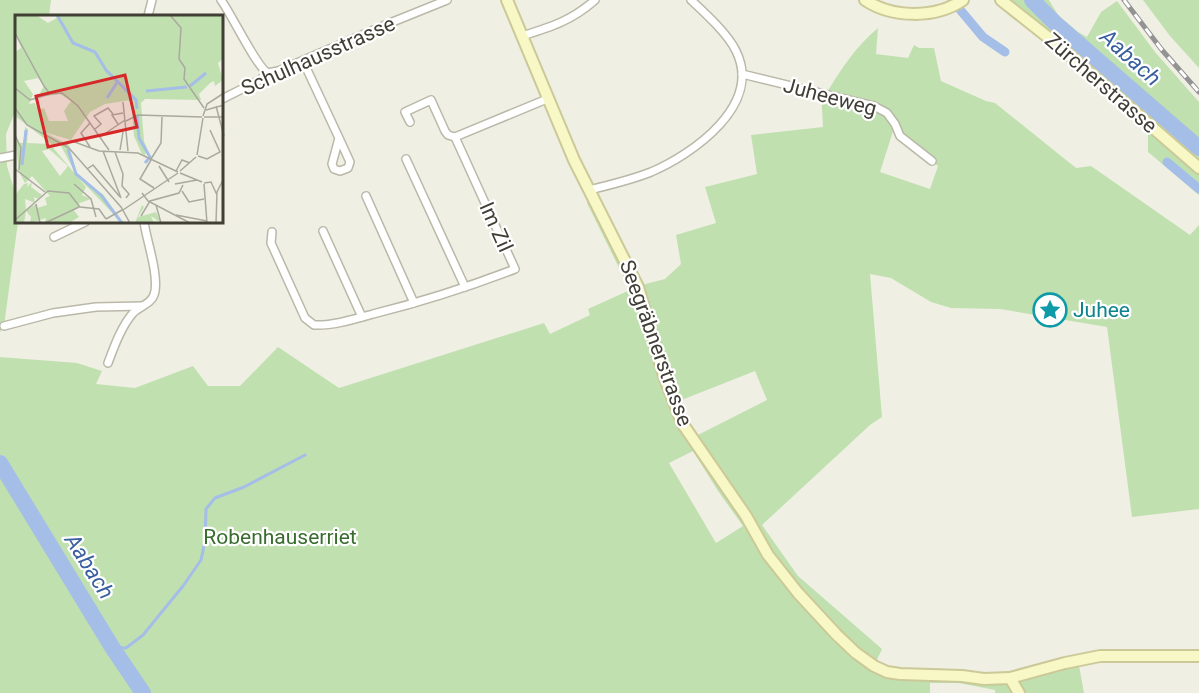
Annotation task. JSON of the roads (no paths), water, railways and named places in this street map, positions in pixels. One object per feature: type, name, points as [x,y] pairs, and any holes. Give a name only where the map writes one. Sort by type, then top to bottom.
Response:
[{"type":"street","points":[[148,15],[152,0]]},
{"type":"street","points":[[221,0],[236,21],[257,63],[267,73]]},
{"type":"street","name":"Schulhausstrasse","points":[[224,98],[260,80],[267,73],[303,61],[385,24],[447,0]]},
{"type":"street","name":"Seegräbnerstrasse","points":[[507,0],[547,99],[589,190],[638,286],[664,375],[682,423],[746,516],[768,555],[798,593],[856,653],[874,666],[887,672],[906,675],[1010,678]]},
{"type":"street","points":[[522,36],[562,24],[579,14],[595,0]]},
{"type":"street","points":[[589,190],[650,172],[693,147],[724,121],[732,111],[738,99],[742,74],[737,52],[731,42],[691,0]]},
{"type":"street","points":[[865,0],[875,6],[902,13],[921,13],[958,3]]},
{"type":"street","name":"Zürcherstrasse","points":[[1000,0],[1059,46],[1199,168]]},
{"type":"street","points":[[303,61],[339,138]]},
{"type":"street","name":"Juheeweg","points":[[742,74],[874,106],[887,112],[900,136],[932,161]]},
{"type":"street","points":[[455,137],[547,99]]},
{"type":"street","name":"Im Zil","points":[[272,232],[271,243],[307,321],[317,326],[414,303],[515,269],[455,137],[448,135],[445,131],[431,100],[405,112],[410,122]]},
{"type":"street","points":[[0,158],[15,155]]},
{"type":"street","points":[[406,159],[465,287]]},
{"type":"street","points":[[366,196],[414,303]]},
{"type":"street","points":[[54,237],[81,224]]},
{"type":"street","points":[[108,363],[129,319],[152,300],[155,288],[144,224]]},
{"type":"street","points":[[323,231],[362,317]]},
{"type":"street","points":[[4,326],[53,313],[96,307],[142,306]]},
{"type":"street","points":[[1019,693],[1010,678],[1065,663],[1100,657],[1199,656]]},
{"type":"waterway","points":[[952,0],[983,37],[1005,52]]},
{"type":"waterway","name":"Aabach","points":[[1032,0],[1055,23],[1199,148]]},
{"type":"waterway","points":[[1167,162],[1199,189]]},
{"type":"waterway","points":[[112,647],[126,648],[143,635],[201,560],[205,541],[206,509],[215,498],[244,487],[305,455]]},
{"type":"waterway","name":"Aabach","points":[[0,463],[112,647],[143,693]]},
{"type":"railway","points":[[1124,0],[1162,50],[1199,92]]},
{"type":"place","name":"Juhee","points":[[1050,310]]},
{"type":"park label","name":"Robenhauserriet","points":[[280,537]]}]
